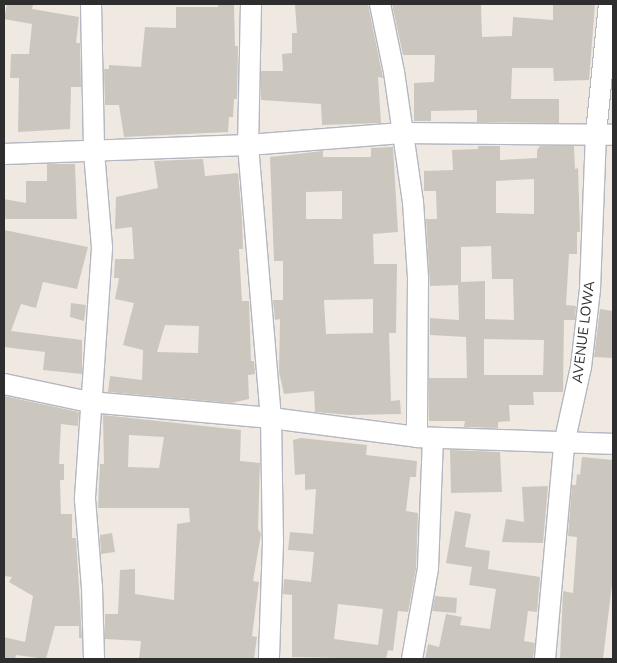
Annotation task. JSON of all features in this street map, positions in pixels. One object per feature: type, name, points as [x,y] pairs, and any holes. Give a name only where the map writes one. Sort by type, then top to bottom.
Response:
[{"type":"street","points":[[91,4],[94,152],[102,253],[90,402],[85,499],[92,587],[94,659]]},
{"type":"street","points":[[251,4],[248,144],[271,418],[273,542],[268,659]]},
{"type":"street","points":[[380,4],[394,72],[413,202],[418,278],[428,564],[412,659]]},
{"type":"street","name":"AVENUE LOWA","points":[[545,659],[564,444],[581,367],[590,289],[605,134],[609,4]]},
{"type":"street","points":[[4,154],[94,152],[248,144],[402,133],[605,134]]},
{"type":"street","points":[[4,384],[90,402],[271,418],[425,438],[564,444],[613,444]]},
{"type":"building","points":[[7,4],[33,4],[32,9],[79,17],[76,43],[80,43],[81,87],[71,87],[70,129],[18,132],[19,78],[10,78],[11,54],[29,54],[32,24],[4,19]]},
{"type":"building","points":[[218,4],[234,4],[235,46],[238,46],[237,99],[234,99],[233,117],[229,117],[228,132],[124,137],[119,105],[105,105],[104,69],[109,69],[109,65],[141,67],[145,27],[176,28],[176,7],[218,7]]},
{"type":"building","points":[[368,4],[383,78],[378,77],[381,123],[322,125],[321,104],[261,100],[261,71],[283,71],[282,54],[292,53],[292,33],[297,33],[295,5]]},
{"type":"building","points":[[392,4],[481,4],[482,37],[512,36],[513,17],[553,20],[553,4],[595,4],[589,80],[554,81],[553,68],[512,68],[511,99],[559,99],[559,123],[477,122],[477,110],[431,111],[431,121],[414,121],[414,83],[434,82],[435,55],[403,55]]},
{"type":"building","points":[[478,146],[500,146],[500,160],[537,158],[537,150],[540,146],[574,146],[575,169],[578,168],[580,232],[577,232],[577,254],[569,254],[566,305],[576,306],[575,320],[564,320],[563,392],[533,392],[534,405],[509,405],[510,421],[498,422],[498,428],[464,427],[465,421],[429,421],[429,378],[467,378],[466,337],[430,335],[430,318],[459,320],[458,285],[430,286],[426,219],[437,219],[436,191],[424,191],[424,171],[453,170],[452,150],[478,149]],"holes":[[[534,179],[534,214],[496,213],[496,181]],[[491,246],[492,279],[513,279],[514,320],[485,319],[485,281],[461,282],[461,247]],[[484,339],[544,340],[543,375],[484,375]]]},
{"type":"building","points":[[393,147],[398,232],[373,234],[374,264],[397,264],[396,333],[389,333],[391,401],[400,400],[401,414],[350,415],[315,412],[314,391],[284,394],[279,372],[280,319],[275,320],[273,300],[283,300],[283,261],[274,261],[270,157],[323,151],[323,157],[371,157],[371,148]],"holes":[[[342,191],[342,219],[306,219],[306,192]],[[373,299],[373,333],[326,334],[324,300]]]},
{"type":"building","points":[[203,159],[205,176],[238,173],[243,249],[239,249],[242,301],[249,301],[251,361],[254,361],[255,374],[248,375],[249,399],[231,403],[108,392],[110,376],[142,380],[143,350],[123,345],[134,303],[115,299],[119,278],[114,278],[115,259],[134,259],[132,227],[115,229],[116,197],[158,188],[154,161]],"holes":[[[165,325],[199,326],[198,353],[157,352]]]},
{"type":"building","points":[[47,164],[75,164],[77,219],[4,219],[4,199],[26,203],[26,181],[47,181]]},
{"type":"building","points":[[4,230],[88,247],[77,289],[43,282],[36,308],[21,304],[11,331],[82,340],[82,374],[43,370],[45,352],[4,347]]},
{"type":"building","points":[[71,303],[86,305],[84,321],[70,317]]},
{"type":"building","points":[[600,309],[613,311],[613,358],[594,357]]},
{"type":"building","points":[[4,396],[79,412],[78,426],[61,424],[59,464],[64,464],[64,480],[60,480],[61,514],[72,514],[72,538],[76,538],[82,638],[79,638],[79,626],[55,626],[46,659],[16,655],[15,659],[4,659],[4,637],[25,642],[33,596],[9,582],[12,577],[4,576]]},
{"type":"building","points":[[103,415],[241,430],[240,461],[260,463],[258,529],[261,534],[253,581],[259,582],[252,636],[257,637],[254,659],[139,659],[141,641],[105,639],[105,614],[118,614],[120,570],[135,569],[135,594],[174,600],[177,524],[190,522],[189,508],[98,508],[100,464],[104,464]],"holes":[[[129,435],[164,437],[159,468],[128,467]]]},
{"type":"building","points":[[301,438],[367,445],[366,455],[417,461],[416,477],[410,477],[406,511],[418,513],[416,569],[408,612],[398,611],[393,651],[388,650],[386,659],[292,657],[292,595],[283,594],[284,579],[311,582],[314,552],[288,550],[290,532],[313,534],[316,489],[305,490],[305,474],[295,475],[293,440]],"holes":[[[338,604],[383,609],[378,645],[334,639]]]},
{"type":"building","points":[[450,450],[500,452],[502,492],[451,493]]},
{"type":"building","points":[[582,457],[613,460],[613,576],[603,659],[560,659],[563,591],[573,593],[577,537],[568,536],[572,485],[576,485],[577,474],[580,475]]},
{"type":"building","points":[[548,486],[543,543],[502,542],[506,519],[524,522],[522,487]]},
{"type":"building","points":[[455,511],[471,514],[465,547],[490,551],[488,569],[540,577],[537,612],[528,611],[524,641],[535,643],[533,659],[425,659],[428,644],[439,647],[446,614],[462,617],[460,625],[490,629],[496,589],[469,585],[472,567],[446,563]]},
{"type":"building","points":[[112,533],[115,552],[101,554],[100,535]]},
{"type":"building","points":[[435,596],[457,598],[456,613],[432,611]]}]
